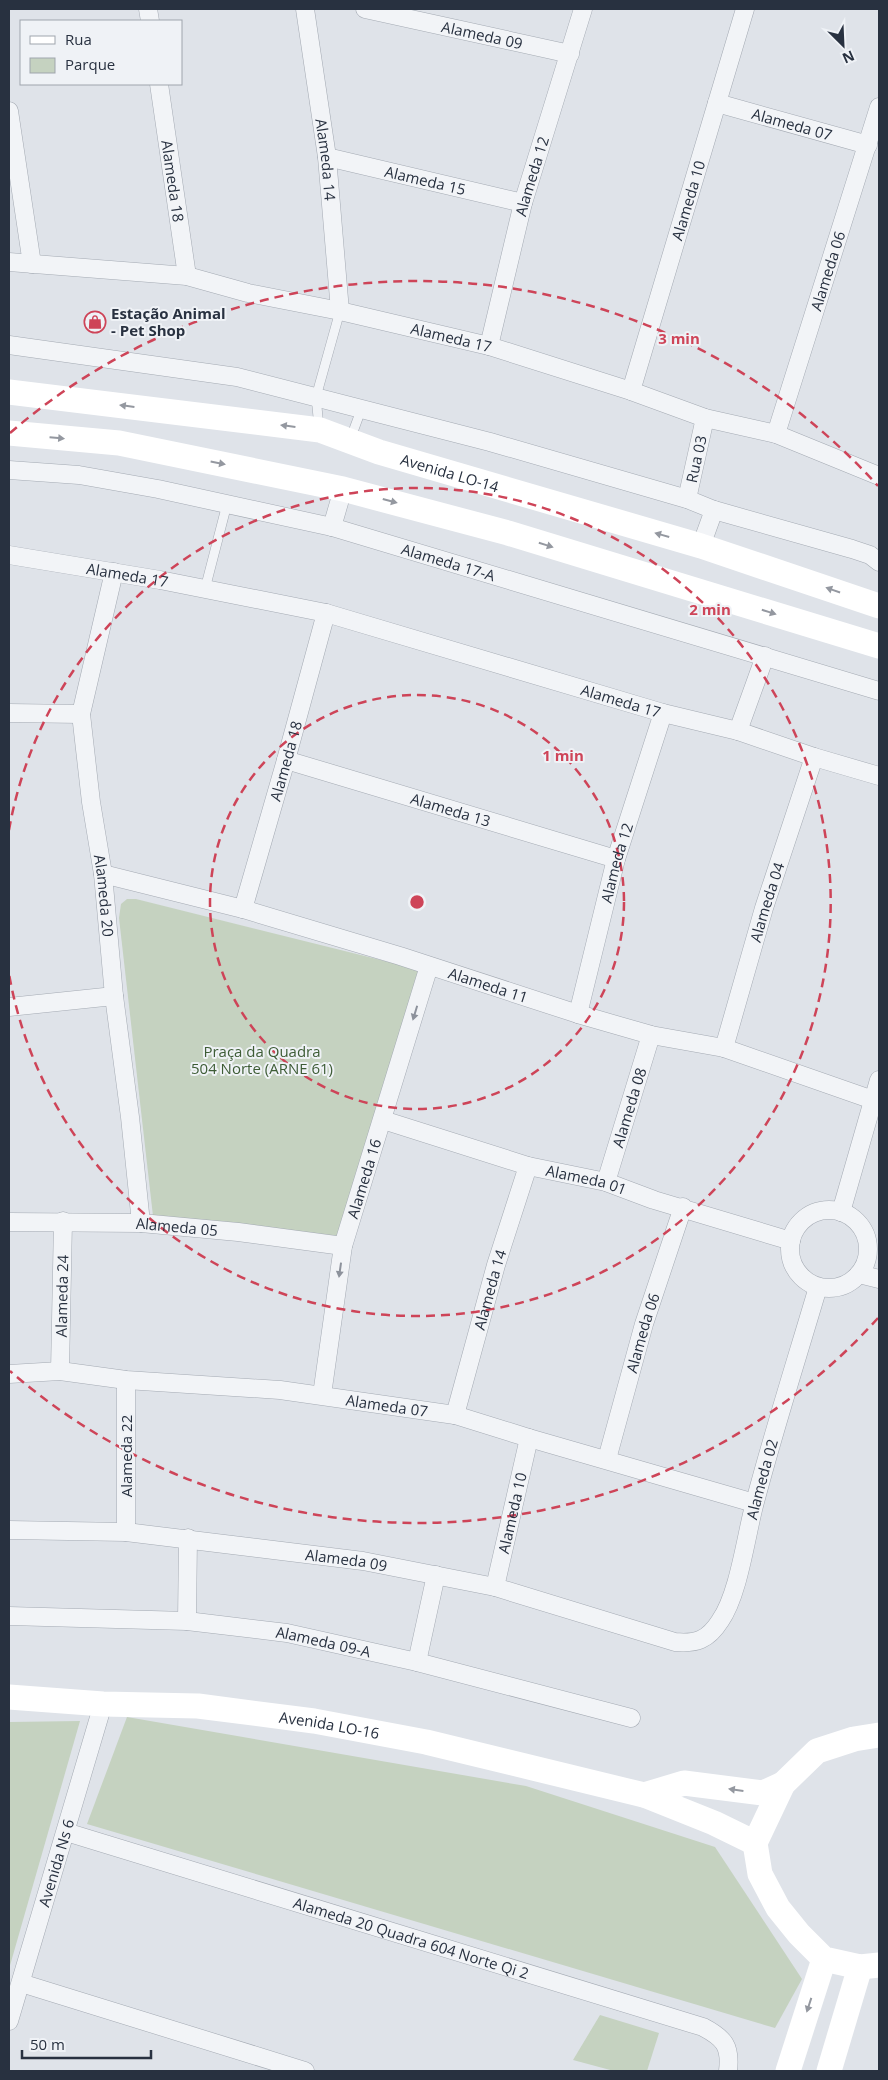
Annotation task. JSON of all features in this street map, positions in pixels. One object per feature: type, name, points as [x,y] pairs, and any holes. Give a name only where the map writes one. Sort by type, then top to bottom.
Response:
[{"type":"street","name":"Alameda 14","points":[[306,9],[327,157],[340,311]]},
{"type":"street","name":"Alameda 09","points":[[364,9],[570,54]]},
{"type":"street","name":"Alameda 12","points":[[489,346],[523,203],[583,9]]},
{"type":"street","name":"Alameda 10","points":[[631,391],[745,9]]},
{"type":"street","name":"Alameda 18","points":[[159,85],[186,276]]},
{"type":"street","name":"Alameda 07","points":[[717,103],[868,145]]},
{"type":"street","name":"Alameda 06","points":[[776,434],[879,107]]},
{"type":"street","points":[[9,111],[32,264]]},
{"type":"street","name":"Alameda 15","points":[[327,157],[523,203]]},
{"type":"street","name":"Alameda 17","points":[[9,262],[186,276],[248,293],[340,311],[489,346],[631,391],[705,418],[776,434],[879,476]]},
{"type":"street","points":[[9,344],[237,377],[490,442],[687,499],[714,510],[852,549],[870,555],[879,562]]},
{"type":"street","name":"Avenida LO-14","points":[[9,392],[320,430],[349,442],[701,546],[879,606]]},
{"type":"street","name":"Rua 03","points":[[687,499],[705,418]]},
{"type":"street","points":[[9,433],[119,443],[343,488],[508,533],[879,646]]},
{"type":"street","name":"Alameda 17-A","points":[[9,470],[79,476],[158,489],[332,527],[879,691]]},
{"type":"street","points":[[332,527],[343,488]]},
{"type":"street","points":[[701,546],[714,510]]},
{"type":"street","name":"Alameda 17","points":[[9,555],[114,572],[326,613],[663,713],[738,731],[814,757],[879,776]]},
{"type":"street","name":"Alameda 20","points":[[114,572],[81,714],[91,802],[103,874],[114,996],[130,1117],[141,1223]]},
{"type":"street","name":"Alameda 18","points":[[242,909],[286,760],[326,613]]},
{"type":"street","points":[[738,731],[765,656]]},
{"type":"street","points":[[9,713],[81,714]]},
{"type":"street","name":"Alameda 12","points":[[578,1014],[616,859],[663,713]]},
{"type":"street","name":"Alameda 04","points":[[724,1048],[764,908],[814,757]]},
{"type":"street","name":"Alameda 13","points":[[286,760],[616,859]]},
{"type":"street","name":"Alameda 11","points":[[103,874],[242,909],[400,956],[578,1014],[651,1035],[724,1048],[873,1100]]},
{"type":"street","name":"Alameda 16","points":[[322,1396],[343,1246],[429,966]]},
{"type":"street","points":[[9,1007],[114,996]]},
{"type":"street","name":"Alameda 08","points":[[606,1182],[651,1035]]},
{"type":"street","points":[[841,1212],[879,1080]]},
{"type":"street","name":"Alameda 01","points":[[383,1120],[528,1166],[606,1182],[654,1200],[683,1207],[791,1242]]},
{"type":"street","name":"Alameda 14","points":[[455,1415],[496,1265],[528,1166]]},
{"type":"street","name":"Alameda 06","points":[[607,1459],[644,1324],[683,1207]]},
{"type":"street","points":[[828,1210],[841,1212],[852,1218],[861,1227],[874,1253],[851,1282],[829,1288],[818,1287],[807,1282],[793,1264],[790,1253],[791,1242],[796,1229],[810,1216],[828,1210]]},
{"type":"street","name":"Alameda 24","points":[[60,1371],[63,1221]]},
{"type":"street","name":"Alameda 05","points":[[9,1222],[141,1223],[238,1232],[343,1246]]},
{"type":"street","points":[[859,1274],[879,1279]]},
{"type":"street","name":"Alameda 02","points":[[675,1642],[692,1643],[706,1637],[721,1621],[737,1577],[754,1503],[818,1287]]},
{"type":"street","name":"Alameda 07","points":[[9,1374],[60,1371],[126,1380],[280,1390],[455,1415],[754,1503]]},
{"type":"street","name":"Alameda 22","points":[[126,1380],[126,1532]]},
{"type":"street","name":"Alameda 10","points":[[495,1587],[529,1438]]},
{"type":"street","name":"Alameda 09","points":[[9,1530],[126,1532],[363,1560],[495,1587],[675,1642]]},
{"type":"street","points":[[187,1621],[188,1538]]},
{"type":"street","points":[[417,1662],[436,1575]]},
{"type":"street","name":"Alameda 09-A","points":[[9,1616],[187,1621],[287,1633],[417,1662],[631,1718]]},
{"type":"street","name":"Avenida LO-16","points":[[9,1697],[103,1704],[198,1706],[314,1721],[426,1742],[644,1794],[714,1823],[755,1843]]},
{"type":"street","name":"Avenida Ns 6","points":[[9,2021],[103,1704]]},
{"type":"street","points":[[644,1794],[684,1782],[763,1793],[783,1784],[817,1751],[854,1739],[879,1735]]},
{"type":"street","points":[[783,1784],[755,1843],[760,1874],[778,1908],[799,1934],[824,1959],[870,1966],[829,2071]]},
{"type":"street","name":"Alameda 20 Quadra 604 Norte Qi 2","points":[[66,1832],[703,2027],[718,2035],[725,2042],[729,2051],[728,2071]]},
{"type":"street","points":[[788,2071],[824,1959]]},
{"type":"street","points":[[21,1983],[305,2071]]},
{"type":"lane","points":[[320,430],[316,397],[340,311]]},
{"type":"lane","points":[[349,442],[361,410]]},
{"type":"lane","points":[[205,589],[227,504]]},
{"type":"green space","name":"Praça da Quadra 504 Norte (ARNE 61)","points":[[127,899],[136,899],[421,970],[341,1237],[153,1216],[119,918],[121,904]]},
{"type":"green space","points":[[127,1717],[526,1786],[715,1847],[802,1979],[775,2028],[87,1824]]},
{"type":"green space","points":[[80,1721],[9,1969],[9,1722]]},
{"type":"green space","points":[[600,2015],[659,2033],[647,2071],[614,2071],[573,2060]]},
{"type":"place","name":"Estação Animal - Pet Shop","points":[[95,322]]}]
